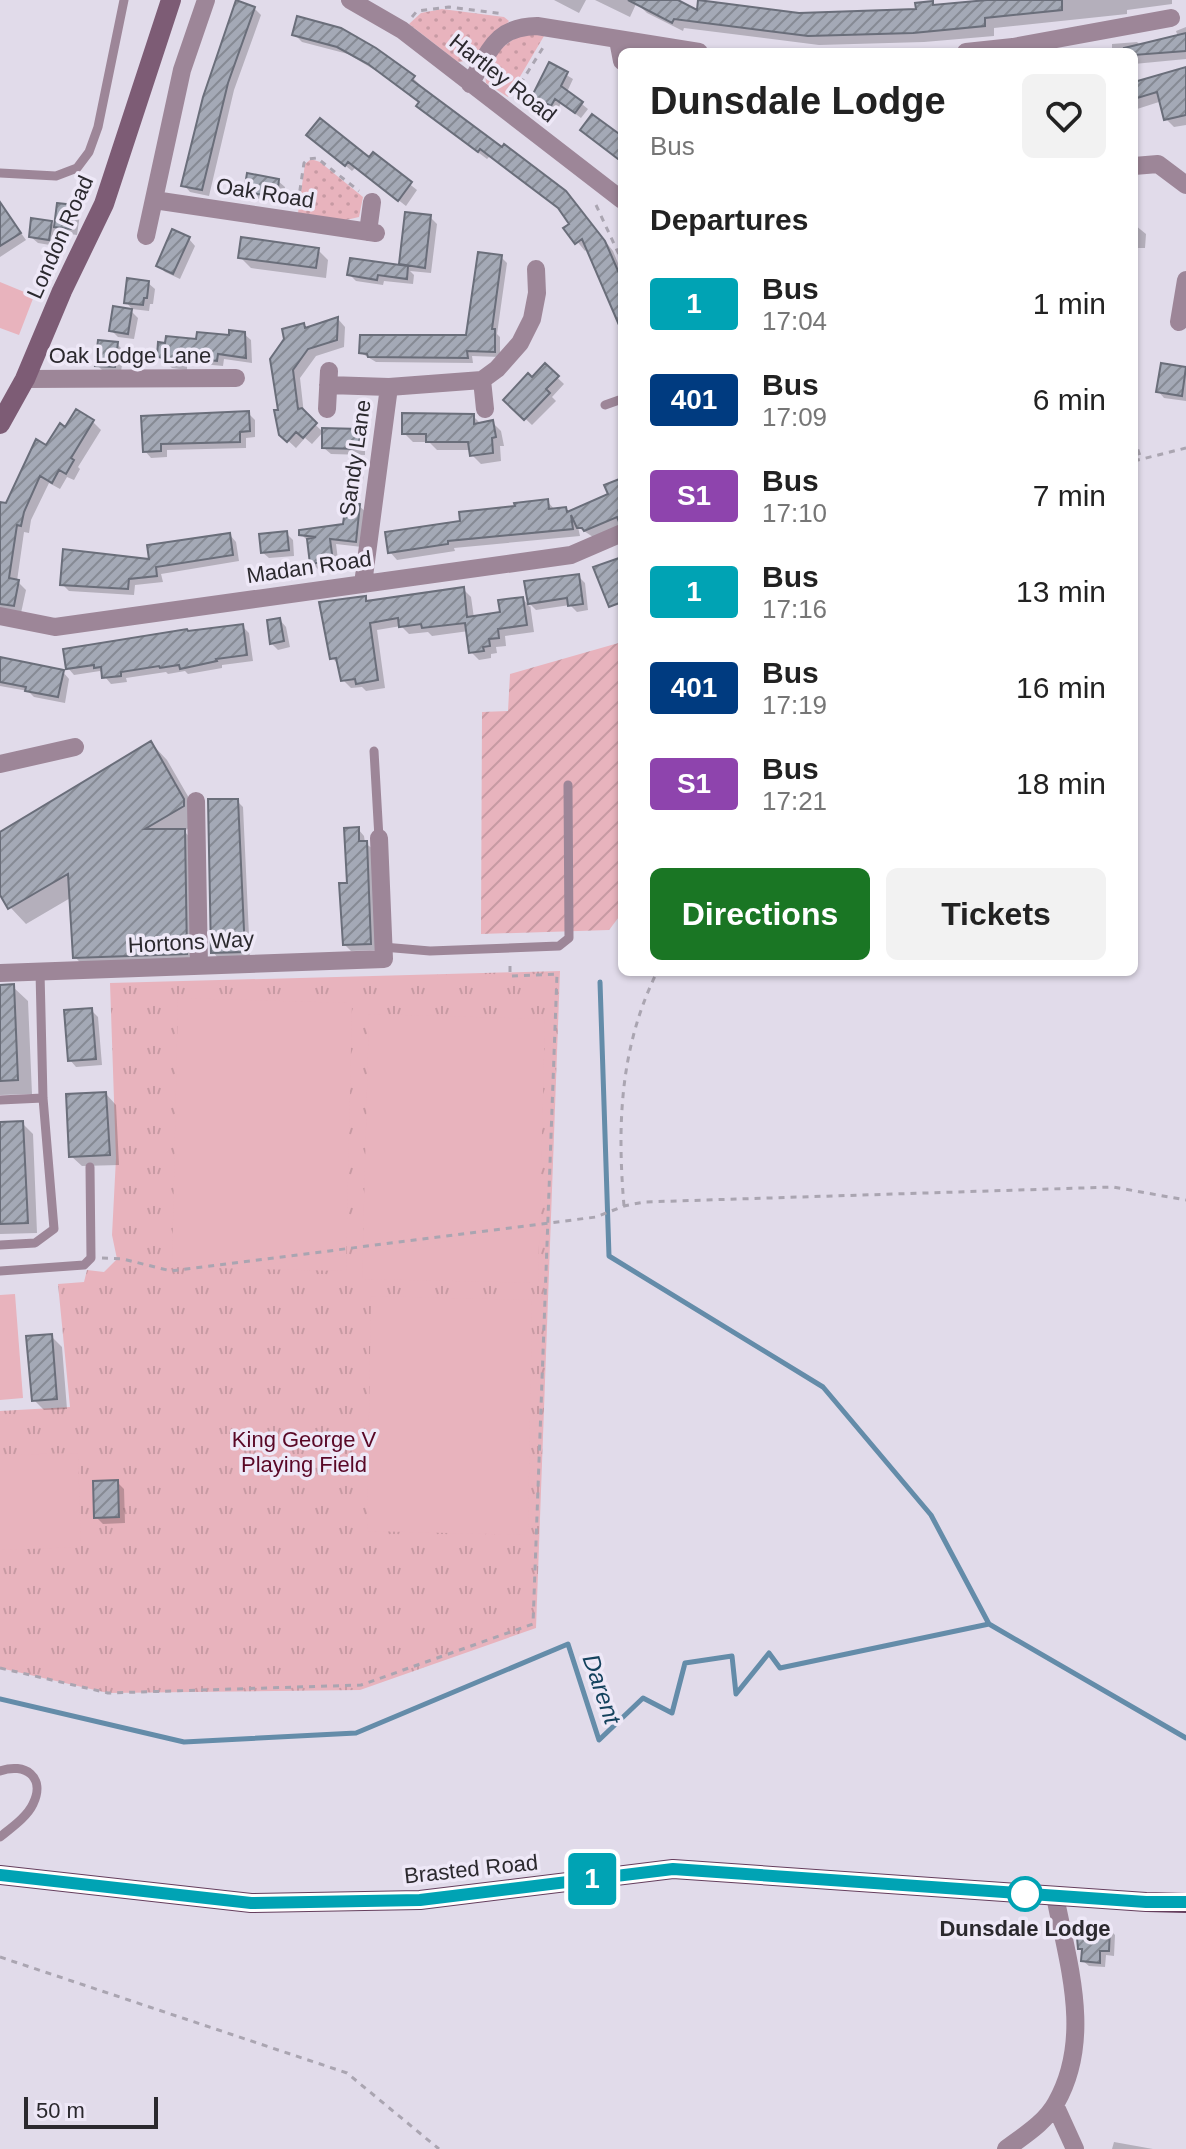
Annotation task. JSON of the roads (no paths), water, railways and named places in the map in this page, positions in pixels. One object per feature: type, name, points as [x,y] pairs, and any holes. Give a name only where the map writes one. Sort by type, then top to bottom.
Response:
[{"type":"main road","name":"Brasted Road","points":[[0,1875],[251,1903],[420,1900],[673,1869],[1186,1903]]},
{"type":"street","name":"London Road","points":[[0,424],[25,379],[62,291],[104,204],[171,0]]},
{"type":"street","points":[[146,236],[182,70],[206,0]]},
{"type":"street","name":"Hartley Road","points":[[350,0],[402,30],[618,197]]},
{"type":"street","points":[[1019,48],[1171,18]]},
{"type":"street","points":[[470,84],[493,45],[508,30],[520,26],[537,26],[672,48]]},
{"type":"street","points":[[618,40],[620,48]]},
{"type":"street","points":[[149,63],[182,70]]},
{"type":"street","points":[[1138,166],[1158,164],[1186,185]]},
{"type":"street","name":"Oak Road","points":[[154,200],[372,233],[372,202]]},
{"type":"street","points":[[485,409],[482,380],[497,369],[520,343],[532,319],[537,293],[536,269]]},
{"type":"street","points":[[1183,313],[1186,280]]},
{"type":"street","name":"Oak Lodge Lane","points":[[25,379],[236,378]]},
{"type":"street","name":"Sandy Lane","points":[[327,409],[328,378],[389,387],[482,380]]},
{"type":"street","name":"Sandy Lane","points":[[363,584],[389,387]]},
{"type":"street","name":"Madan Road","points":[[0,616],[55,627],[571,555],[618,535]]},
{"type":"street","points":[[0,764],[75,747]]},
{"type":"street","points":[[196,801],[199,966]]},
{"type":"street","points":[[379,838],[384,953]]},
{"type":"street","name":"Hortons Way","points":[[0,973],[199,966],[384,953]]},
{"type":"street","points":[[1006,2149],[1040,2123],[1055,2105],[1066,2080],[1074,2048],[1077,2020],[1055,1896]]},
{"type":"street","points":[[1055,2105],[1075,2149]]},
{"type":"lane","points":[[0,173],[56,176],[77,168],[89,152],[98,127],[124,0]]},
{"type":"lane","points":[[605,405],[618,400]]},
{"type":"lane","points":[[374,751],[379,838]]},
{"type":"lane","points":[[384,953],[559,946],[569,938],[568,785]]},
{"type":"lane","points":[[0,1245],[35,1243],[54,1229],[43,1098],[40,972]]},
{"type":"lane","points":[[0,1100],[43,1098]]},
{"type":"lane","points":[[0,1271],[84,1265],[91,1258],[90,1167]]},
{"type":"lane","points":[[0,1771],[15,1767],[24,1769],[33,1775],[37,1783],[33,1806],[0,1837]]},
{"type":"waterway","points":[[600,982],[609,1256],[823,1387],[931,1515],[989,1624]]},
{"type":"waterway","name":"Darent","points":[[0,1699],[184,1742],[356,1733],[568,1644],[599,1740],[643,1698],[672,1713],[685,1663],[732,1656],[736,1694],[769,1653],[780,1668],[989,1624],[1186,1738]]},
{"type":"place","name":"Dunsdale Lodge","points":[[1025,1894]]},
{"type":"park label","name":"King George V Playing Field","points":[[304,1452]]}]
